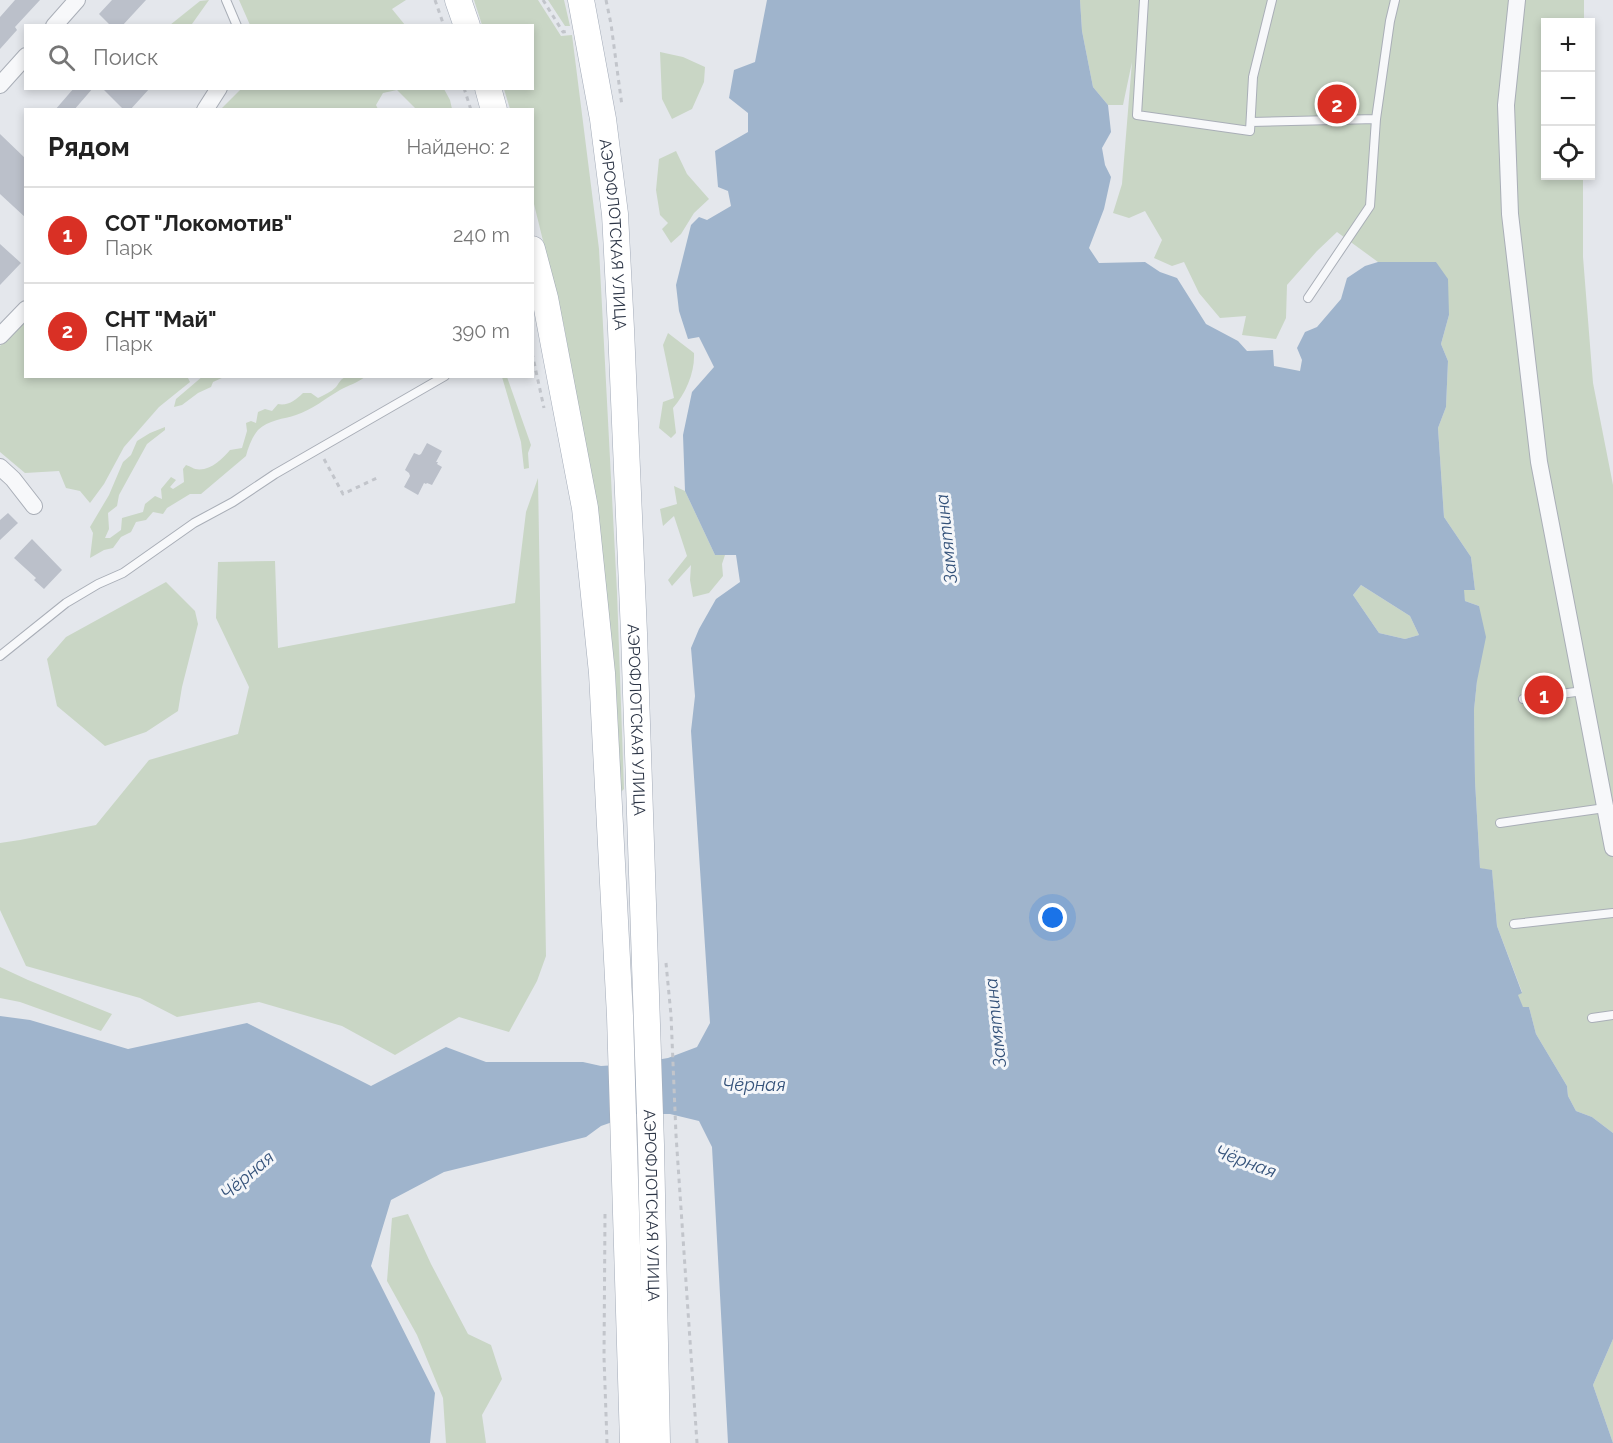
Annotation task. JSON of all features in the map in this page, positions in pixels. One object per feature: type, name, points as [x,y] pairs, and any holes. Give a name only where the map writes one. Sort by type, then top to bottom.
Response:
[{"type":"main road","points":[[458,0],[465,24]]},
{"type":"main road","name":"АЭРОФЛОТСКАЯ УЛИЦА","points":[[581,0],[603,119],[615,214],[634,633],[651,1145],[657,1443]]},
{"type":"main road","points":[[489,90],[493,108]]},
{"type":"main road","name":"АЭРОФЛОТСКАЯ УЛИЦА","points":[[534,260],[585,508],[600,649],[620,1016],[633,1443]]},
{"type":"street","points":[[56,24],[77,0]]},
{"type":"street","points":[[1517,0],[1506,105],[1510,214],[1539,462],[1613,848]]},
{"type":"street","points":[[0,85],[24,58]]},
{"type":"street","points":[[206,108],[218,90]]},
{"type":"street","points":[[0,336],[24,311]]},
{"type":"street","points":[[0,467],[13,479],[34,506]]},
{"type":"lane","points":[[226,0],[236,24]]},
{"type":"lane","points":[[1144,0],[1137,115],[1250,131],[1253,77],[1272,0]]},
{"type":"lane","points":[[1308,298],[1371,206],[1376,119],[1395,0]]},
{"type":"lane","points":[[1251,122],[1376,119]]},
{"type":"lane","points":[[0,656],[66,603],[98,584],[123,573],[194,524],[275,474],[442,378]]},
{"type":"lane","points":[[1522,699],[1583,691]]},
{"type":"lane","points":[[1500,823],[1605,808]]},
{"type":"lane","points":[[1514,924],[1613,913]]},
{"type":"lane","points":[[1592,1018],[1613,1015]]},
{"type":"path","points":[[435,0],[443,24]]},
{"type":"path","points":[[465,90],[470,108]]},
{"type":"path","points":[[534,363],[545,415]]},
{"type":"path","points":[[320,449],[343,494],[379,477]]},
{"type":"path","points":[[671,1015],[675,1135],[697,1443]]},
{"type":"path","points":[[604,1224],[604,1357],[607,1443]]},
{"type":"green space","points":[[209,0],[192,24],[171,24],[200,1]]},
{"type":"green space","points":[[239,0],[406,0],[392,9],[404,24],[250,24]]},
{"type":"green space","points":[[474,0],[538,0],[561,36],[572,35],[599,249],[617,592],[624,789],[620,793],[590,476],[564,326],[534,204],[534,108],[510,108],[504,90],[534,90],[534,24],[482,24]]},
{"type":"green space","points":[[548,0],[564,0],[570,26],[565,26]]},
{"type":"green space","points":[[1080,0],[1584,0],[1584,18],[1541,18],[1541,180],[1583,180],[1583,257],[1593,383],[1613,485],[1613,1133],[1592,1117],[1576,1111],[1568,1096],[1567,1086],[1536,1034],[1529,1007],[1523,1008],[1517,994],[1522,992],[1497,926],[1492,871],[1480,868],[1474,710],[1479,606],[1465,601],[1463,590],[1475,590],[1471,557],[1444,517],[1438,428],[1446,407],[1448,361],[1441,344],[1449,315],[1436,262],[1378,262],[1337,232],[1287,285],[1286,318],[1276,339],[1242,335],[1246,316],[1220,318],[1199,293],[1184,262],[1172,266],[1154,258],[1162,240],[1145,211],[1129,218],[1113,213],[1122,184],[1132,62],[1123,105],[1108,105],[1093,87],[1082,31]]},
{"type":"green space","points":[[660,52],[683,57],[705,67],[704,82],[692,109],[672,119],[662,99]]},
{"type":"green space","points":[[240,90],[397,90],[383,93],[376,105],[378,108],[222,108]]},
{"type":"green space","points":[[397,90],[445,90],[452,108],[415,108]]},
{"type":"green space","points":[[676,151],[687,174],[709,199],[694,213],[681,234],[671,243],[662,229],[668,223],[660,215],[656,190],[659,159]]},
{"type":"green space","points":[[24,320],[24,378],[188,378],[190,382],[159,407],[124,447],[104,484],[90,503],[80,491],[66,488],[59,471],[25,473],[0,452],[0,346]]},
{"type":"green space","points":[[668,333],[694,353],[689,382],[673,408],[676,433],[671,438],[659,428],[663,402],[674,398],[663,345]]},
{"type":"green space","points":[[201,378],[222,378],[182,405],[174,407],[176,399]]},
{"type":"green space","points":[[364,378],[308,410],[262,427],[254,436],[246,456],[201,494],[190,494],[167,508],[163,514],[153,512],[146,520],[136,522],[131,532],[121,537],[113,548],[90,558],[93,533],[90,527],[109,495],[123,462],[131,455],[137,441],[165,427],[165,430],[147,444],[119,495],[117,506],[108,513],[109,529],[105,538],[110,538],[121,530],[122,518],[143,512],[145,504],[155,496],[162,499],[161,489],[171,477],[176,480],[170,487],[173,489],[184,482],[183,469],[186,465],[195,469],[206,469],[230,450],[242,448],[247,431],[246,423],[251,421],[256,423],[258,412],[265,409],[272,411],[278,404],[292,402],[303,393],[311,393],[318,398],[336,387],[341,380]]},
{"type":"green space","points":[[502,378],[507,378],[531,445],[528,453],[529,468],[524,469],[521,442]]},
{"type":"green space","points":[[538,478],[546,956],[537,981],[509,1032],[459,1017],[395,1055],[342,1026],[259,1002],[177,1017],[140,998],[26,966],[0,910],[0,843],[96,825],[149,760],[238,734],[249,687],[216,618],[218,562],[275,561],[278,648],[515,603],[526,512]]},
{"type":"green space","points":[[674,486],[685,491],[715,555],[725,555],[722,564],[723,576],[709,593],[693,597],[690,580],[691,565],[672,586],[668,580],[687,556],[674,516],[663,526],[660,509],[677,504]]},
{"type":"green space","points":[[166,582],[195,611],[198,624],[178,711],[146,732],[105,746],[57,706],[47,659],[66,637]]},
{"type":"green space","points":[[1361,585],[1410,616],[1419,635],[1405,639],[1379,633],[1353,595]]},
{"type":"green space","points":[[0,967],[112,1014],[101,1031],[20,1002],[0,998]]},
{"type":"green space","points":[[408,1214],[468,1334],[491,1345],[502,1379],[482,1415],[486,1443],[446,1443],[443,1398],[417,1335],[387,1281],[392,1218]]},
{"type":"green space","points":[[1613,1339],[1613,1443],[1593,1385]]},
{"type":"water","points":[[767,0],[1080,0],[1082,31],[1093,87],[1108,105],[1111,132],[1102,148],[1105,165],[1111,177],[1104,209],[1089,248],[1099,263],[1145,262],[1160,272],[1177,278],[1206,324],[1238,341],[1247,351],[1273,350],[1274,366],[1300,371],[1302,360],[1297,348],[1305,332],[1317,327],[1341,299],[1347,278],[1365,266],[1378,262],[1436,262],[1448,279],[1449,315],[1441,344],[1448,361],[1446,407],[1438,428],[1444,517],[1471,557],[1475,590],[1464,590],[1465,601],[1479,606],[1486,637],[1474,710],[1480,868],[1492,870],[1497,926],[1522,993],[1518,995],[1523,1007],[1529,1007],[1536,1034],[1567,1086],[1568,1096],[1576,1111],[1592,1117],[1613,1133],[1613,1339],[1593,1385],[1613,1443],[728,1443],[712,1147],[699,1121],[670,1114],[635,1114],[601,1126],[586,1137],[444,1172],[391,1200],[371,1266],[435,1393],[430,1443],[0,1443],[0,1016],[30,1020],[128,1049],[247,1023],[371,1086],[446,1047],[486,1062],[583,1062],[601,1066],[668,1058],[697,1047],[710,1023],[691,731],[695,696],[691,648],[716,599],[740,582],[736,555],[715,555],[685,491],[683,435],[692,392],[714,367],[699,337],[688,339],[679,311],[676,285],[691,225],[699,217],[707,220],[731,206],[728,191],[718,187],[715,151],[748,132],[748,113],[729,98],[734,70],[755,62]],"holes":[[[1361,585],[1410,616],[1419,635],[1405,639],[1379,633],[1353,595]]]},
{"type":"building","points":[[15,0],[40,0],[15,27],[17,30],[0,49],[0,17]]},
{"type":"building","points":[[112,0],[146,0],[124,24],[109,24],[99,14]]},
{"type":"building","points":[[72,90],[91,90],[76,108],[57,108]]},
{"type":"building","points":[[104,90],[148,90],[132,108],[122,108]]},
{"type":"building","points":[[0,134],[24,157],[24,216],[0,194]]},
{"type":"building","points":[[0,244],[21,263],[0,285]]},
{"type":"building","points":[[427,443],[442,451],[436,462],[442,467],[432,485],[424,483],[418,495],[404,487],[410,476],[405,470],[414,453],[421,454]]},
{"type":"building","points":[[8,513],[18,523],[0,540],[0,520]]},
{"type":"building","points":[[32,539],[62,570],[44,589],[34,580],[36,578],[14,558]]},
{"type":"place","name":"СНТ \"Май\"","points":[[1337,104]]},
{"type":"place","name":"СОТ \"Локомотив\"","points":[[1544,695]]},
{"type":"water label","name":"Замятина","points":[[946,539]]},
{"type":"water label","name":"Замятина","points":[[995,1023]]},
{"type":"water label","name":"Чёрная","points":[[754,1084]]},
{"type":"water label","name":"Чёрная","points":[[1246,1161]]},
{"type":"water label","name":"Чёрная","points":[[247,1175]]}]
